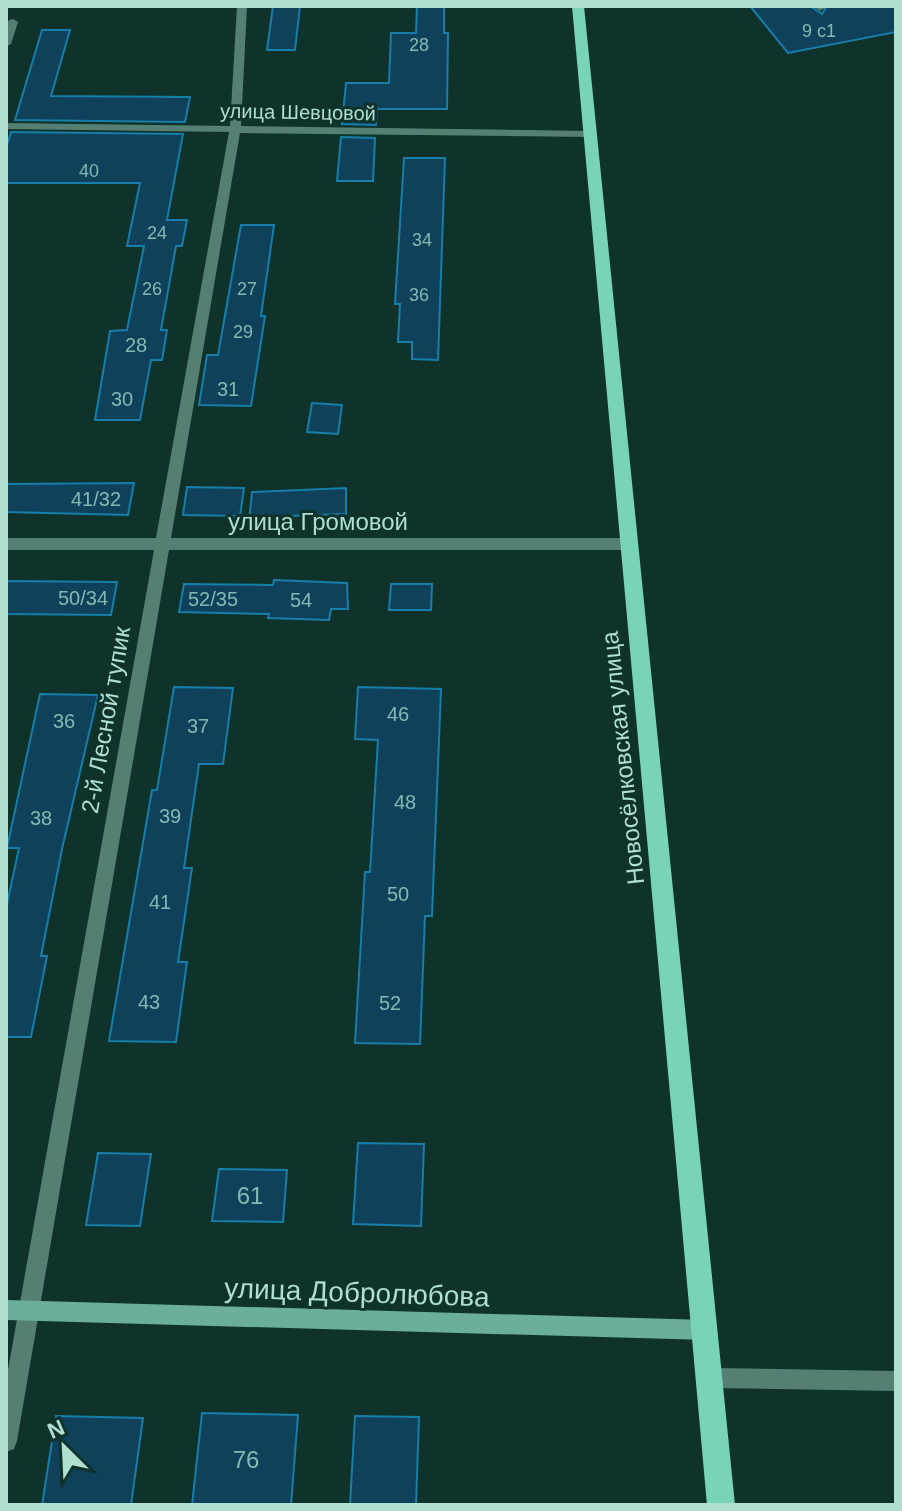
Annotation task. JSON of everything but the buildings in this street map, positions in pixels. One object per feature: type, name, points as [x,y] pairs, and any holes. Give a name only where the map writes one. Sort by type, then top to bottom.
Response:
[{"type":"main road","name":"Новосёлковская улица","points":[[578,6],[707,1330],[721,1505]]},
{"type":"street","name":"2-й Лесной тупик","points":[[6,1441],[235,129],[242,6]]},
{"type":"street","points":[[6,44],[13,22]]},
{"type":"street","name":"улица Шевцовой","points":[[6,126],[590,134]]},
{"type":"street","name":"улица Громовой","points":[[6,544],[630,544]]},
{"type":"street","name":"улица Добролюбова","points":[[6,1310],[707,1330]]},
{"type":"street","points":[[711,1378],[896,1381]]}]
